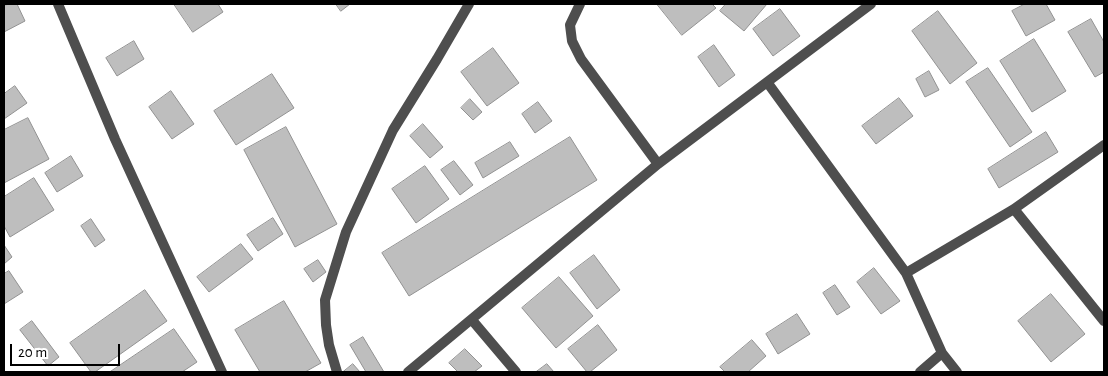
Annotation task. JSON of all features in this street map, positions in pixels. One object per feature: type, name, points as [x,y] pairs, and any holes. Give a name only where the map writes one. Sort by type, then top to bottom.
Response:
[{"type":"street","points":[[58,4],[115,139],[222,372]]},
{"type":"street","points":[[337,372],[329,345],[325,300],[346,232],[393,130],[469,4]]},
{"type":"street","points":[[580,4],[570,25],[572,41],[578,54],[658,164]]},
{"type":"street","points":[[408,372],[658,164],[871,4]]},
{"type":"street","points":[[767,82],[906,273],[942,353],[957,372]]},
{"type":"street","points":[[906,273],[1014,209],[1104,145]]},
{"type":"street","points":[[1014,209],[1104,321]]},
{"type":"street","points":[[472,320],[516,372]]},
{"type":"street","points":[[920,372],[942,353]]},
{"type":"building","points":[[17,4],[25,21],[4,32],[4,6]]},
{"type":"building","points":[[174,4],[218,4],[223,12],[193,32]]},
{"type":"building","points":[[336,4],[350,4],[341,11]]},
{"type":"building","points":[[657,4],[712,4],[716,8],[682,35]]},
{"type":"building","points":[[726,4],[767,4],[744,31],[720,11]]},
{"type":"building","points":[[1025,4],[1046,4],[1055,20],[1026,36],[1012,11]]},
{"type":"building","points":[[780,9],[800,36],[773,56],[753,29]]},
{"type":"building","points":[[938,11],[977,63],[950,84],[912,31]]},
{"type":"building","points":[[1091,19],[1104,42],[1104,72],[1095,77],[1068,32]]},
{"type":"building","points":[[1034,39],[1066,91],[1032,112],[1000,61]]},
{"type":"building","points":[[134,41],[144,59],[117,76],[106,58]]},
{"type":"building","points":[[714,45],[735,75],[719,87],[698,57]]},
{"type":"building","points":[[493,48],[519,83],[487,106],[461,72]]},
{"type":"building","points":[[988,68],[1032,132],[1010,147],[966,82]]},
{"type":"building","points":[[929,71],[939,90],[925,97],[916,79]]},
{"type":"building","points":[[272,74],[294,108],[236,145],[214,111]]},
{"type":"building","points":[[15,86],[27,103],[4,119],[4,94]]},
{"type":"building","points":[[171,91],[194,124],[172,139],[149,107]]},
{"type":"building","points":[[899,98],[913,116],[876,144],[862,126]]},
{"type":"building","points":[[470,99],[482,112],[473,120],[461,108]]},
{"type":"building","points":[[538,102],[552,121],[535,133],[522,114]]},
{"type":"building","points":[[28,118],[49,159],[4,183],[4,130]]},
{"type":"building","points":[[423,124],[443,147],[430,158],[410,136]]},
{"type":"building","points":[[286,127],[337,224],[295,247],[244,150]]},
{"type":"building","points":[[1046,132],[1058,152],[999,188],[988,169]]},
{"type":"building","points":[[570,137],[597,180],[409,296],[382,253]]},
{"type":"building","points":[[510,142],[519,156],[483,178],[475,163]]},
{"type":"building","points":[[71,156],[83,176],[57,192],[45,173]]},
{"type":"building","points":[[454,161],[473,185],[460,195],[441,170]]},
{"type":"building","points":[[425,166],[449,199],[416,223],[392,189]]},
{"type":"building","points":[[34,178],[54,210],[10,237],[4,226],[4,197]]},
{"type":"building","points":[[273,218],[283,234],[258,251],[247,235]]},
{"type":"building","points":[[91,219],[105,240],[95,247],[81,226]]},
{"type":"building","points":[[241,244],[253,259],[209,292],[197,277]]},
{"type":"building","points":[[4,245],[12,257],[4,264]]},
{"type":"building","points":[[594,255],[620,290],[597,309],[570,273]]},
{"type":"building","points":[[318,260],[326,272],[313,282],[304,269]]},
{"type":"building","points":[[874,268],[900,301],[881,314],[857,282]]},
{"type":"building","points":[[9,271],[23,292],[4,304],[4,274]]},
{"type":"building","points":[[559,277],[593,316],[556,348],[522,308]]},
{"type":"building","points":[[835,285],[850,307],[837,315],[823,293]]},
{"type":"building","points":[[145,290],[167,321],[95,372],[91,372],[70,343]]},
{"type":"building","points":[[1051,294],[1085,334],[1051,362],[1018,321]]},
{"type":"building","points":[[284,301],[321,363],[305,372],[260,372],[235,330]]},
{"type":"building","points":[[797,314],[810,334],[778,354],[766,334]]},
{"type":"building","points":[[32,321],[59,357],[48,366],[20,330]]},
{"type":"building","points":[[598,325],[617,350],[590,372],[587,372],[568,349]]},
{"type":"building","points":[[174,329],[197,362],[182,372],[110,372]]},
{"type":"building","points":[[363,337],[384,372],[366,372],[350,345]]},
{"type":"building","points":[[752,340],[766,356],[748,372],[725,372],[720,367]]},
{"type":"building","points":[[465,349],[482,366],[474,372],[458,372],[449,363]]},
{"type":"building","points":[[353,364],[360,372],[343,372]]},
{"type":"building","points":[[547,364],[554,372],[536,372]]}]
